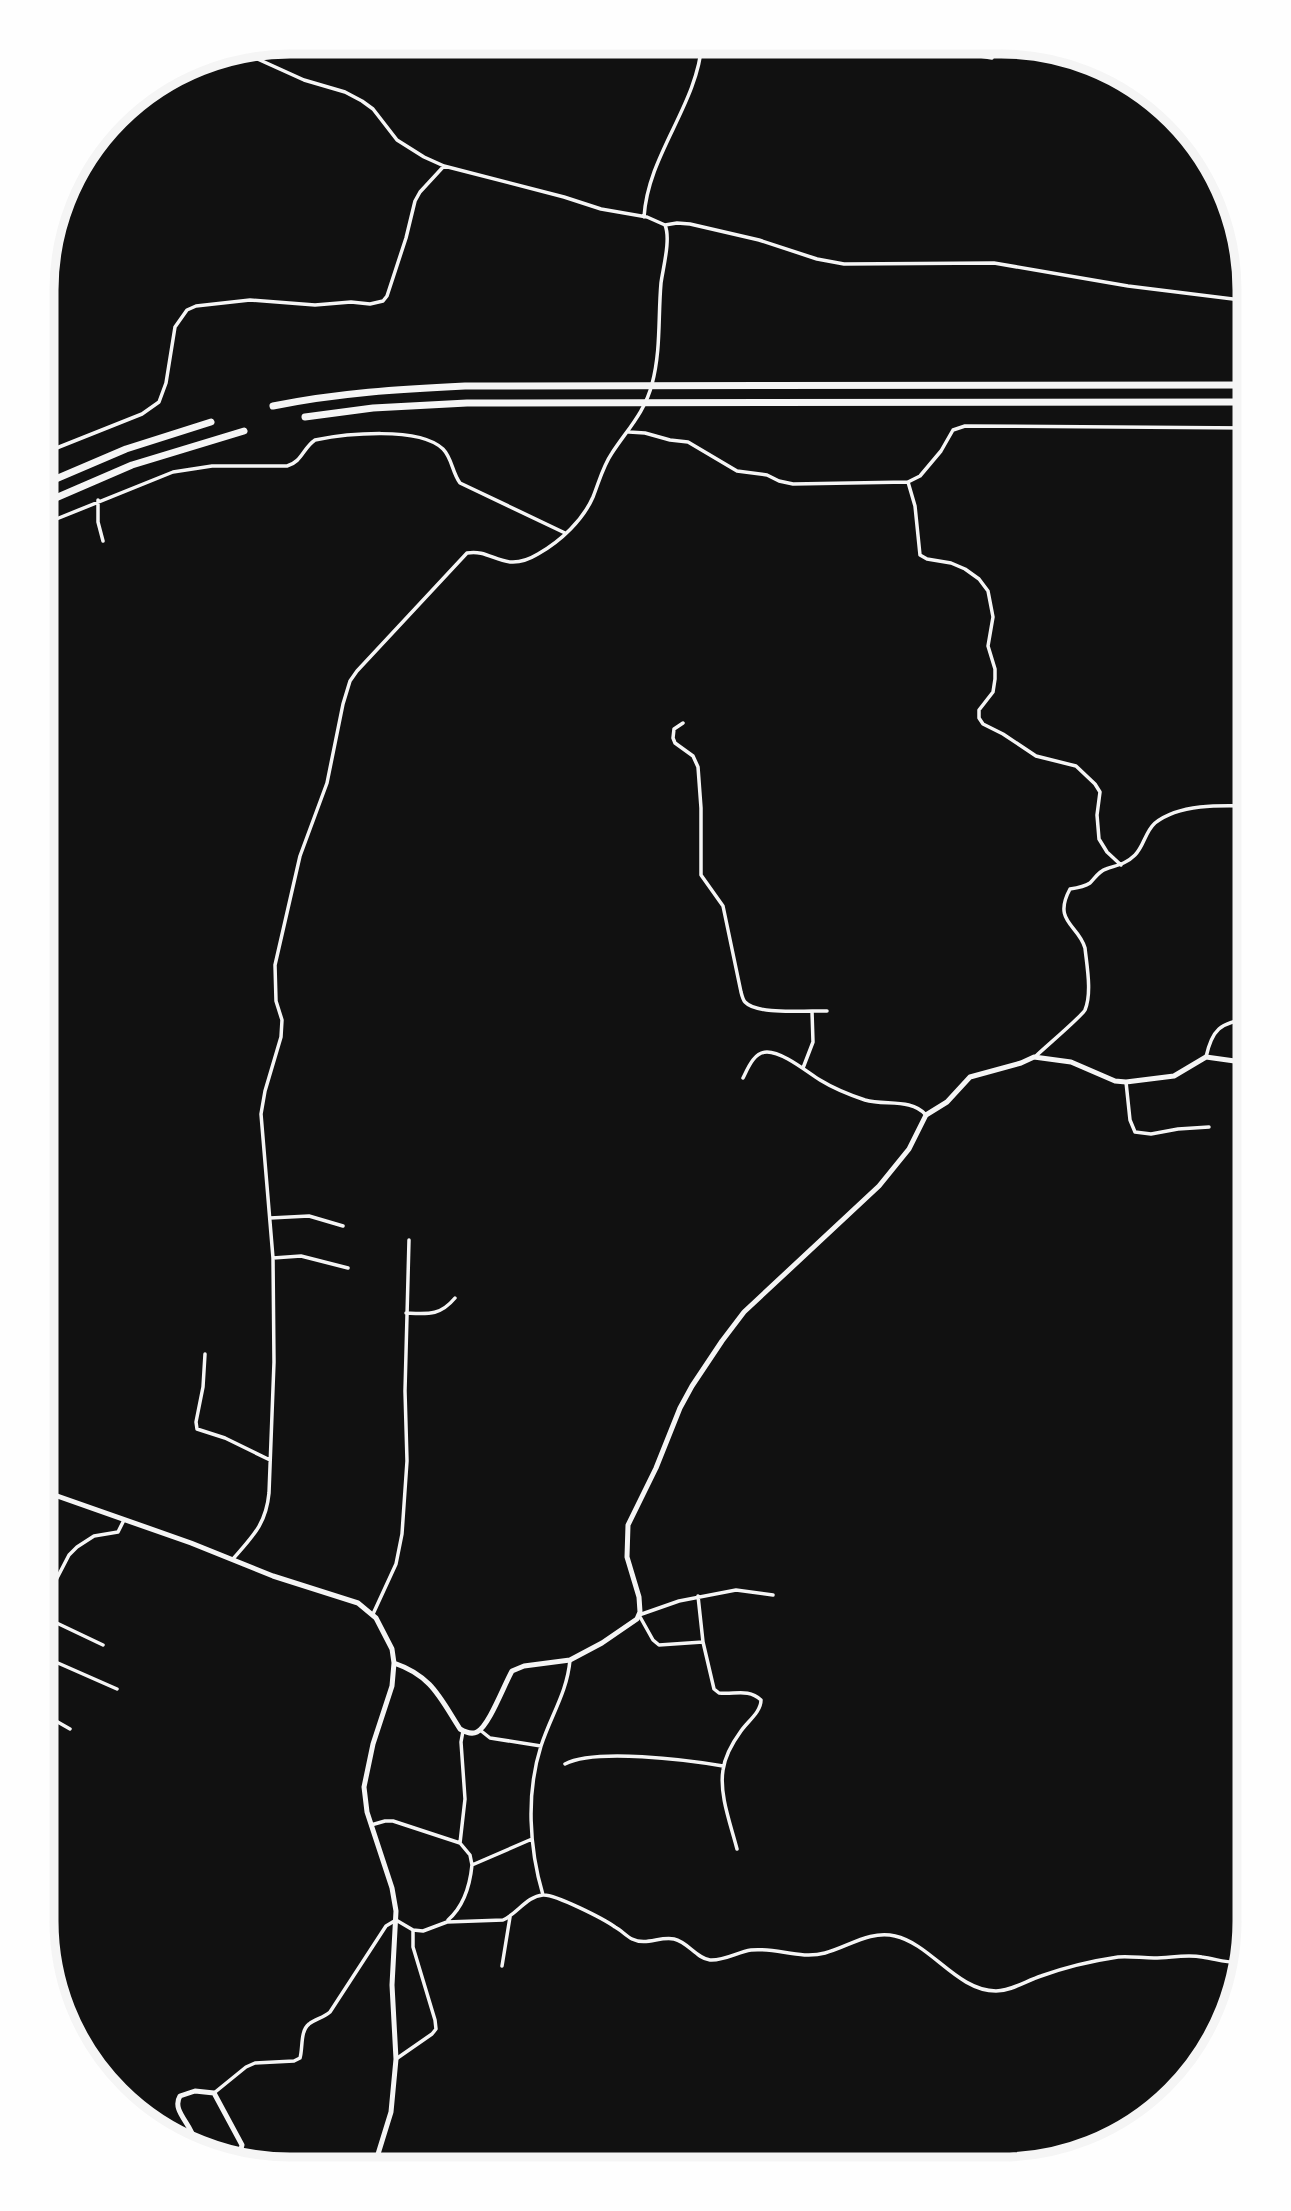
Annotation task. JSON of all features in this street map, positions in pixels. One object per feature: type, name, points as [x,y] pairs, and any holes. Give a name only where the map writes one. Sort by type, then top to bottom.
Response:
[{"type":"highway","points":[[273,407],[349,393],[465,386],[1237,385]]},
{"type":"highway","points":[[305,417],[373,408],[477,403],[1237,402]]},
{"type":"highway","points":[[54,480],[126,449],[211,422]]},
{"type":"highway","points":[[54,499],[132,465],[244,431]]},
{"type":"street","points":[[643,217],[650,179],[691,92],[700,54]]},
{"type":"street","points":[[968,54],[992,58]]},
{"type":"street","points":[[254,57],[295,76],[362,100],[373,109],[397,140],[444,166],[665,225],[690,224],[844,264],[994,263],[1128,286],[1237,300]]},
{"type":"street","points":[[54,449],[142,414],[159,402],[166,383],[175,327],[187,310],[196,306],[250,300],[315,305],[351,302],[370,304],[383,301],[396,270],[417,196],[444,166]]},
{"type":"street","points":[[232,1560],[260,1527],[266,1513],[270,1460],[274,1362],[273,1258],[261,1114],[281,1037],[282,1020],[276,1001],[275,965],[300,856],[327,783],[350,681],[467,553],[475,552],[502,562],[514,562],[537,555],[576,524],[587,509],[610,455],[637,419],[655,372],[662,276],[668,235],[665,225]]},
{"type":"street","points":[[629,432],[688,442],[737,471],[767,475],[785,483],[908,482],[920,476],[953,430],[965,426],[1237,428]]},
{"type":"street","points":[[54,520],[173,472],[212,466],[287,466],[297,462],[315,440],[395,433],[436,444],[446,452],[455,477],[460,482],[565,533]]},
{"type":"street","points":[[908,482],[915,506],[920,555],[965,569],[979,579],[988,591],[992,604],[993,617],[988,646],[996,679],[993,691],[979,710],[982,724],[1036,756],[1076,766],[1095,784],[1100,792],[1097,815],[1099,839],[1121,865]]},
{"type":"street","points":[[99,500],[99,522],[103,541]]},
{"type":"street","points":[[683,723],[674,729],[673,738],[675,743],[693,756],[698,766],[701,875],[723,906],[745,1002],[768,1010],[827,1011]]},
{"type":"street","points":[[703,1642],[659,1645],[653,1640],[639,1615],[638,1593],[627,1557],[628,1525],[656,1468],[686,1396],[739,1319],[771,1285],[879,1186],[909,1149],[926,1115],[947,1102],[970,1077],[1034,1057],[1081,1016],[1087,1002],[1085,948],[1083,941],[1066,922],[1067,892],[1089,884],[1102,871],[1121,865],[1134,856],[1148,831],[1163,818],[1182,811],[1237,806]]},
{"type":"street","points":[[803,1068],[813,1042],[812,1011]]},
{"type":"street","points":[[1206,1058],[1215,1031],[1227,1023],[1237,1021]]},
{"type":"street","points":[[743,1078],[754,1058],[767,1052],[803,1068],[827,1084],[866,1100],[916,1106],[926,1115]]},
{"type":"street","points":[[1034,1057],[1071,1062],[1115,1082],[1174,1076],[1206,1058],[1237,1062]]},
{"type":"street","points":[[1126,1082],[1130,1120],[1135,1132],[1151,1134],[1209,1127]]},
{"type":"street","points":[[270,1218],[309,1216],[343,1227]]},
{"type":"street","points":[[372,1614],[393,1573],[402,1534],[407,1461],[405,1391],[409,1240]]},
{"type":"street","points":[[273,1258],[309,1257],[348,1268]]},
{"type":"street","points":[[406,1313],[433,1314],[446,1309],[455,1298]]},
{"type":"street","points":[[205,1354],[197,1429],[225,1438],[270,1460]]},
{"type":"street","points":[[54,1495],[273,1576],[362,1605],[372,1614],[392,1649],[392,1686],[373,1744],[364,1787],[365,1806],[393,1890],[396,1920],[392,1985],[396,2059],[391,2112],[377,2157]]},
{"type":"street","points":[[54,1583],[77,1546],[94,1536],[118,1532],[124,1520]]},
{"type":"street","points":[[463,1731],[475,1733],[480,1730],[512,1671],[517,1668],[570,1660],[630,1626],[639,1615],[674,1602],[736,1590],[773,1595]]},
{"type":"street","points":[[698,1596],[703,1642],[714,1689],[719,1693],[742,1692],[757,1696],[761,1700],[759,1709],[733,1743],[723,1766],[725,1799],[737,1849]]},
{"type":"street","points":[[54,1622],[103,1645]]},
{"type":"street","points":[[543,1895],[532,1839],[533,1786],[541,1746],[567,1684],[570,1660]]},
{"type":"street","points":[[54,1661],[117,1689]]},
{"type":"street","points":[[394,1663],[414,1671],[430,1682],[463,1731],[461,1742],[465,1798],[460,1843]]},
{"type":"street","points":[[54,1720],[70,1729]]},
{"type":"street","points":[[480,1730],[490,1738],[541,1746]]},
{"type":"street","points":[[565,1764],[584,1758],[673,1758],[723,1766]]},
{"type":"street","points":[[371,1825],[393,1821],[460,1843],[470,1855],[471,1875],[458,1911],[447,1922]]},
{"type":"street","points":[[472,1865],[532,1839]]},
{"type":"street","points":[[396,1920],[413,1930],[423,1931],[447,1922],[503,1920],[529,1901],[543,1895],[560,1899],[610,1923],[633,1940],[674,1939],[704,1958],[713,1960],[749,1950],[765,1949],[811,1955],[877,1935],[892,1935],[905,1938],[968,1983],[985,1990],[998,1991],[1068,1967],[1127,1956],[1192,1956],[1232,1964]]},
{"type":"street","points":[[502,1966],[510,1917]]},
{"type":"street","points":[[193,2136],[192,2129],[177,2108],[180,2096],[195,2091],[214,2093],[255,2063],[294,2061],[300,2058],[305,2028],[330,2012],[386,1926],[396,1920]]},
{"type":"street","points":[[396,2059],[436,2029],[412,1947],[413,1930]]},
{"type":"street","points":[[214,2093],[242,2145],[239,2151]]}]
